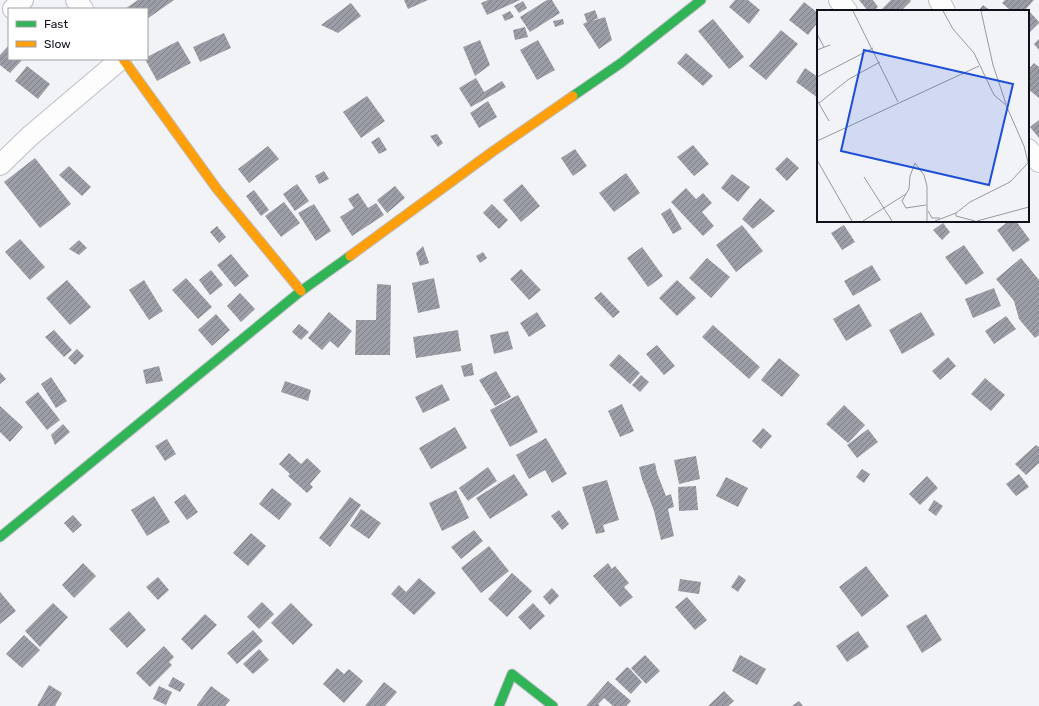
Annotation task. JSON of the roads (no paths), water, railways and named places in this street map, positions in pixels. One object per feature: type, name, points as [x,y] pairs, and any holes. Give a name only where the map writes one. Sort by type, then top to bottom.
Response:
[{"type":"street","points":[[14,8],[23,0]]},
{"type":"street","points":[[76,0],[82,8]]},
{"type":"street","points":[[0,537],[302,292],[492,152],[621,64],[701,0]]},
{"type":"street","points":[[839,0],[846,10]]},
{"type":"street","points":[[938,0],[944,10]]},
{"type":"street","points":[[0,20],[8,13]]},
{"type":"street","points":[[0,165],[30,136],[121,60]]},
{"type":"street","points":[[123,60],[217,190],[302,292]]},
{"type":"street","points":[[499,706],[512,674],[553,706]]}]
